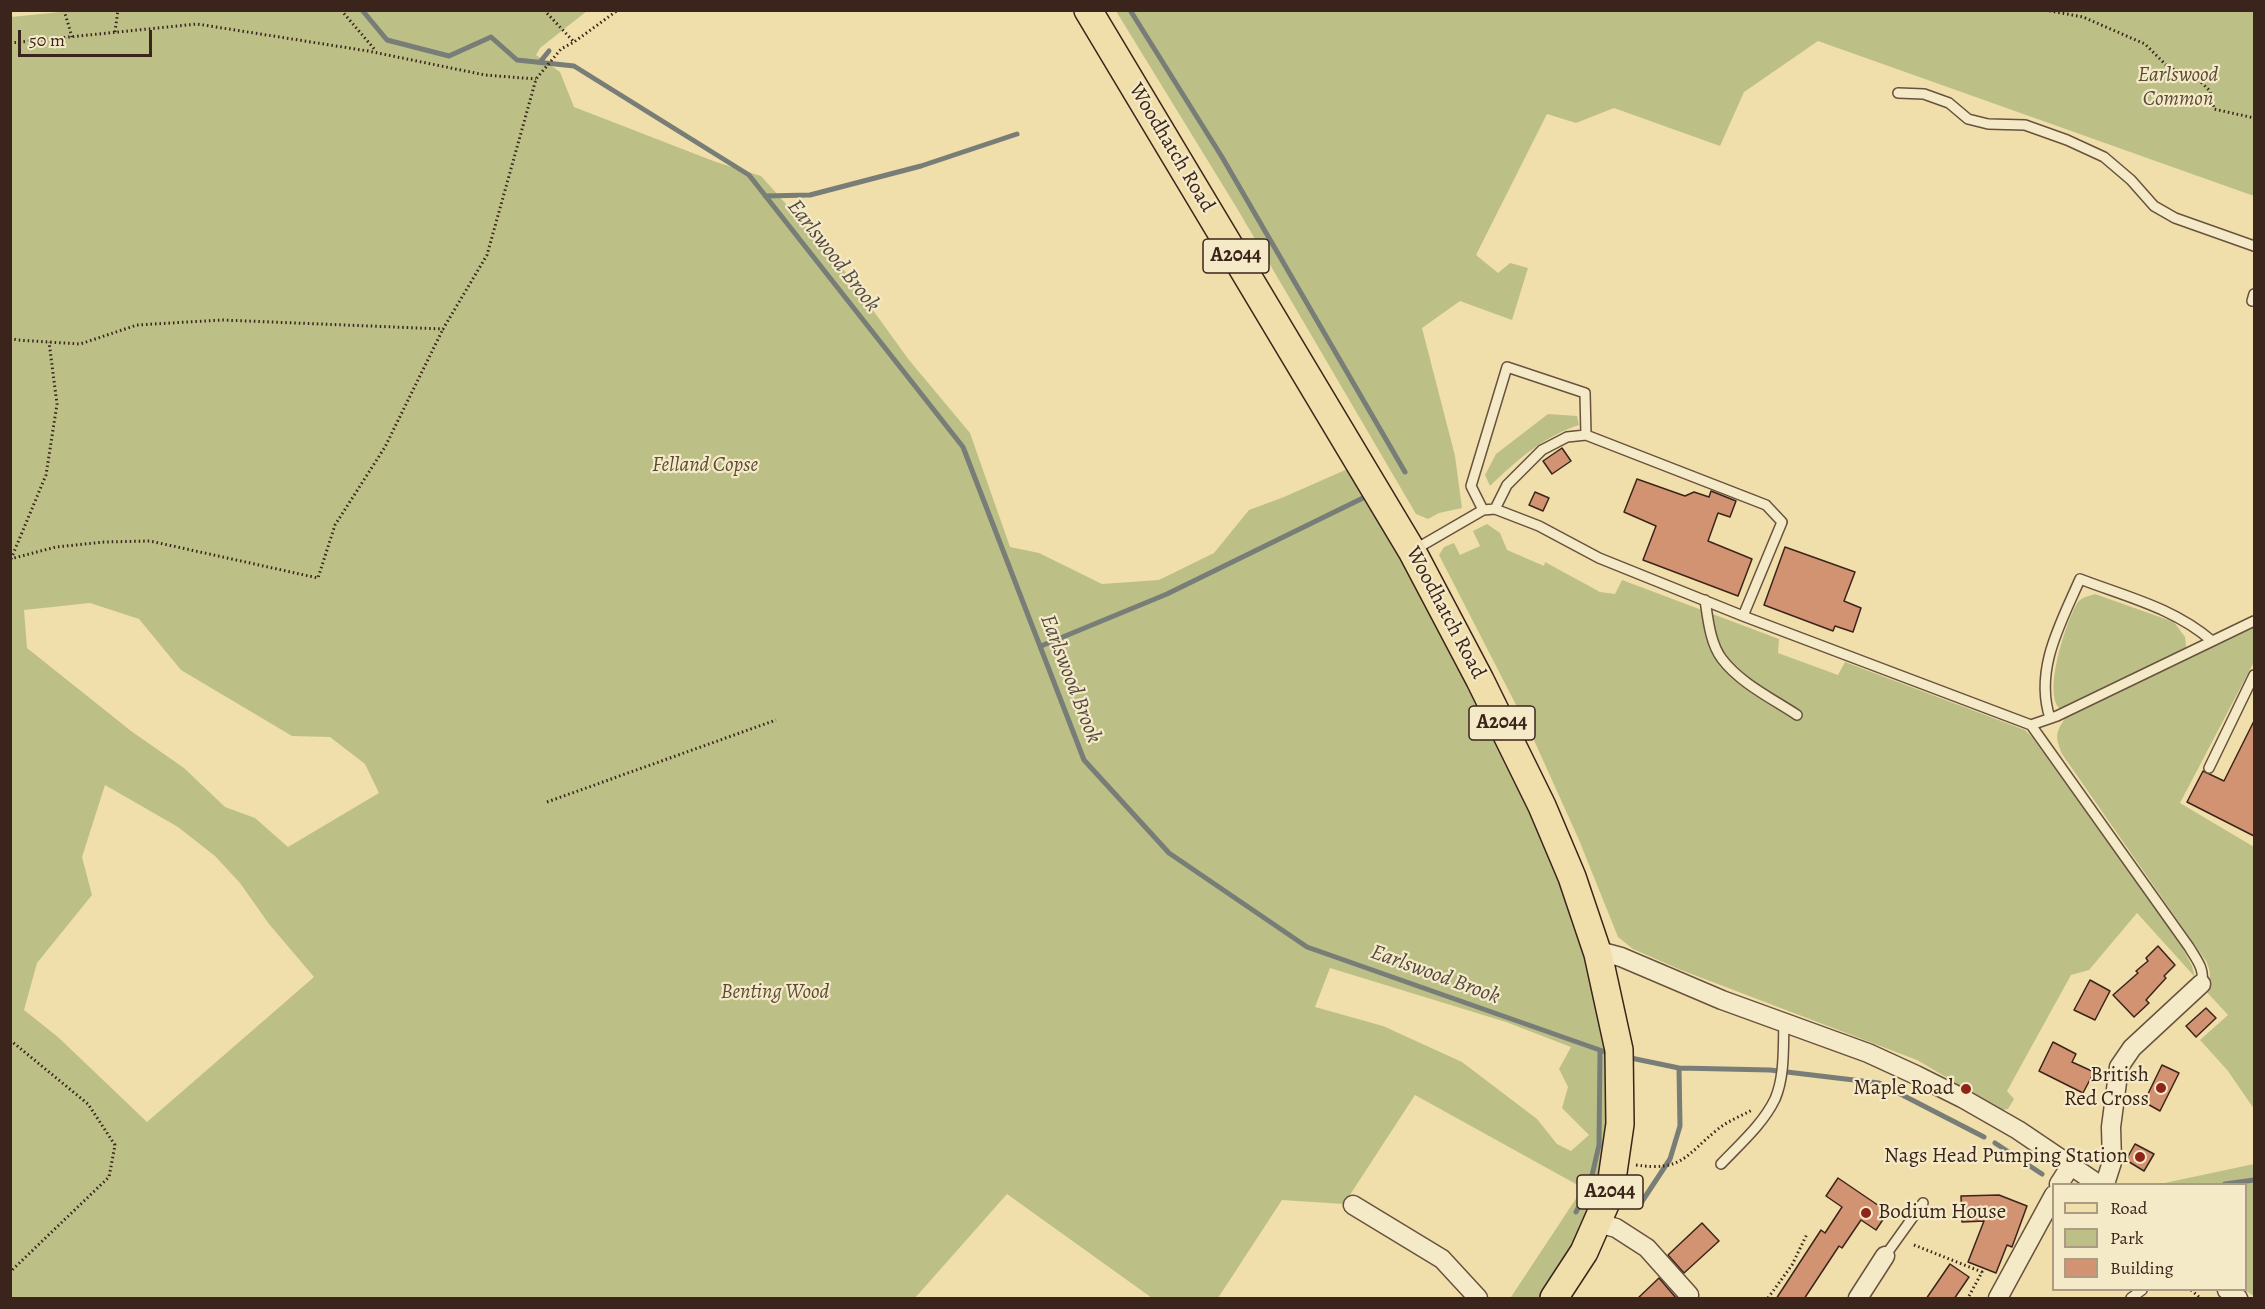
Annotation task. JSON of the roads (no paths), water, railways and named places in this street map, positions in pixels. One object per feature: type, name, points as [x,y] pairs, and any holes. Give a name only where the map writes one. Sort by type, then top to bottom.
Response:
[{"type":"main road","name":"Woodhatch Road","points":[[1088,10],[1412,551],[1480,680],[1542,806],[1572,877],[1598,954],[1619,1061],[1620,1124],[1610,1193],[1584,1252],[1554,1299]]},
{"type":"street","points":[[1598,954],[1606,953],[1621,957],[1784,1023],[1868,1053],[1916,1075],[2018,1130],[2095,1183]]},
{"type":"street","points":[[2106,1183],[2112,1162],[2111,1127],[2119,1067],[2132,1048],[2200,984]]},
{"type":"street","points":[[2061,1183],[2070,1165]]},
{"type":"street","points":[[1998,1299],[2052,1200]]},
{"type":"street","points":[[1353,1205],[1442,1259],[1467,1295]]},
{"type":"street","points":[[1598,1223],[1617,1228],[1647,1248],[1688,1297]]},
{"type":"street","points":[[1858,1299],[1885,1256]]},
{"type":"lane","points":[[1898,93],[1924,94],[1949,103],[1968,119],[1988,124],[2025,125],[2067,140],[2104,158],[2131,180],[2154,206],[2175,218],[2254,246]]},
{"type":"lane","points":[[1483,510],[1471,486],[1507,367],[1585,393],[1586,435]]},
{"type":"lane","points":[[1495,509],[1507,485],[1542,450],[1567,437],[1586,435],[1766,505],[1782,522],[1743,616]]},
{"type":"lane","points":[[1412,551],[1483,510],[1495,509],[1539,526],[1599,558],[1743,616],[2031,724],[2189,947],[2203,976],[2200,984]]},
{"type":"lane","points":[[2050,718],[2045,702],[2049,650],[2080,579],[2176,615],[2212,641]]},
{"type":"lane","points":[[1705,600],[1710,630],[1721,658],[1740,676],[1797,715]]},
{"type":"lane","points":[[2031,724],[2050,718],[2254,621]]},
{"type":"lane","points":[[2209,768],[2254,675]]},
{"type":"lane","points":[[1720,1164],[1759,1125],[1775,1098],[1780,1083],[1784,1023]]},
{"type":"lane","points":[[1885,1256],[1923,1203]]},
{"type":"waterway","name":"Earlswood Brook","points":[[362,10],[387,40],[449,56],[491,37],[517,60],[574,66],[749,175],[963,447],[1084,760],[1169,853],[1307,947],[1611,1054]]},
{"type":"waterway","points":[[1130,10],[1222,157],[1405,472]]},
{"type":"waterway","points":[[540,62],[549,51]]},
{"type":"waterway","points":[[765,196],[810,195],[921,166],[1017,134]]},
{"type":"waterway","points":[[1041,646],[1167,594],[1365,497]]},
{"type":"waterway","points":[[1576,1212],[1590,1184],[1599,1145],[1600,1052]]},
{"type":"waterway","name":"Earlswood Brook","points":[[1626,1057],[1679,1068],[1770,1070],[1879,1083],[1984,1137]]},
{"type":"waterway","points":[[1641,1203],[1670,1159],[1680,1126],[1679,1068]]},
{"type":"waterway","points":[[1995,1143],[2042,1174]]},
{"type":"waterway","points":[[2232,1183],[2254,1180]]},
{"type":"place","name":"British Red Cross","points":[[2161,1088]]},
{"type":"place","name":"Maple Road","points":[[1966,1089]]},
{"type":"place","name":"Nags Head Pumping Station","points":[[2140,1157]]},
{"type":"place","name":"Bodium House","points":[[1866,1213]]},
{"type":"park label","name":"Earlswood Common","points":[[2178,88]]},
{"type":"park label","name":"Felland Copse","points":[[705,466]]},
{"type":"park label","name":"Benting Wood","points":[[775,993]]}]
